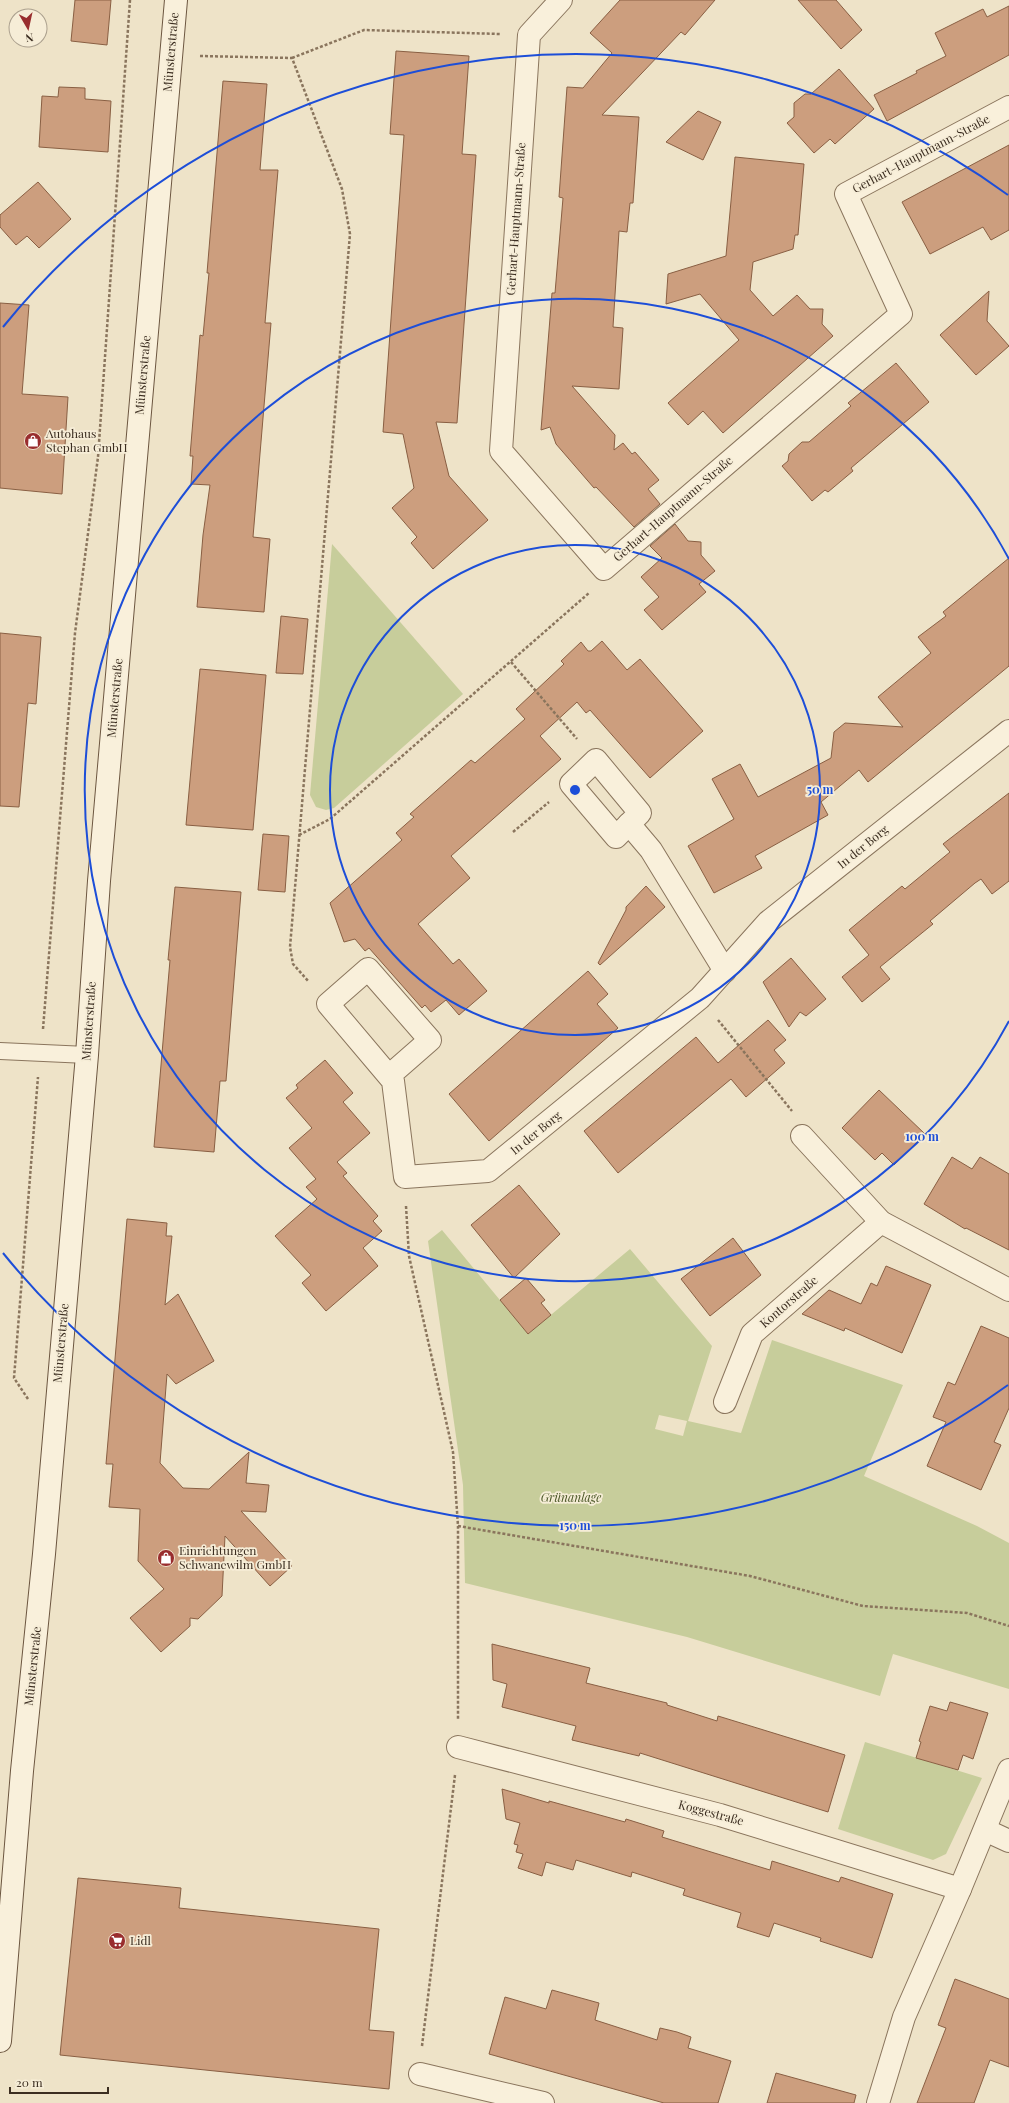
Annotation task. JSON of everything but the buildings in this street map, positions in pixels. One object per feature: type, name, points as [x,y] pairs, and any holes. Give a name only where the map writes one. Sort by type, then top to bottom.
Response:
[{"type":"street","name":"Münsterstraße","points":[[0,2041],[21,1778],[44,1554],[53,1433],[87,1055],[99,881],[176,0]]},
{"type":"street","points":[[529,35],[561,0]]},
{"type":"street","name":"Gerhart-Hauptmann-Straße","points":[[529,35],[501,451],[604,569],[901,314],[846,194],[1009,107]]},
{"type":"street","name":"In der Borg","points":[[405,1177],[488,1171],[700,998],[768,922],[1009,731]]},
{"type":"street","points":[[596,760],[640,813],[616,836],[571,784],[596,760]]},
{"type":"street","points":[[629,824],[651,850],[725,971]]},
{"type":"street","points":[[390,1075],[430,1040],[368,969],[328,1004],[390,1075],[393,1081],[405,1177]]},
{"type":"street","points":[[802,1136],[881,1222],[1009,1290]]},
{"type":"street","name":"Kontorstraße","points":[[725,1402],[752,1334],[881,1222]]},
{"type":"street","name":"Koggestraße","points":[[458,1747],[720,1815],[960,1889]]},
{"type":"street","points":[[878,2103],[904,2017],[960,1889],[1009,1770]]},
{"type":"street","points":[[985,1830],[1009,1841]]},
{"type":"street","points":[[420,2074],[543,2103]]},
{"type":"lane","points":[[0,1051],[87,1055]]},
{"type":"path","points":[[53,1433],[14,1378],[75,633],[98,457],[130,0]]},
{"type":"path","points":[[171,55],[292,58],[364,30],[529,35]]},
{"type":"path","points":[[292,58],[342,189],[350,234],[290,947],[293,964],[328,1004]]},
{"type":"path","points":[[299,835],[330,819],[511,662],[587,595],[604,569]]},
{"type":"path","points":[[511,662],[596,760]]},
{"type":"path","points":[[513,832],[571,784]]},
{"type":"path","points":[[700,998],[792,1112],[802,1136]]},
{"type":"path","points":[[405,1177],[409,1256],[453,1452],[458,1526],[458,1747],[439,1895],[420,2074]]},
{"type":"path","points":[[458,1526],[750,1576],[863,1606],[967,1613],[1009,1626]]},
{"type":"green space","points":[[332,544],[463,694],[334,808],[326,810],[316,807],[310,795]]},
{"type":"green space","name":"Grünanlage","points":[[442,1230],[528,1334],[630,1249],[712,1346],[688,1421],[741,1433],[772,1340],[903,1385],[864,1476],[977,1526],[1009,1543],[1009,1689],[893,1654],[880,1696],[687,1637],[465,1583],[463,1485],[428,1241]],"holes":[[[659,1415],[687,1421],[683,1436],[655,1429]]]},
{"type":"green space","points":[[865,1742],[982,1778],[946,1854],[933,1860],[838,1829]]},
{"type":"place","name":"Autohaus Stephan GmbH","points":[[33,441]]},
{"type":"place","name":"Einrichtungen Schwanewilm GmbH","points":[[166,1558]]},
{"type":"place","name":"Lidl","points":[[117,1941]]}]
